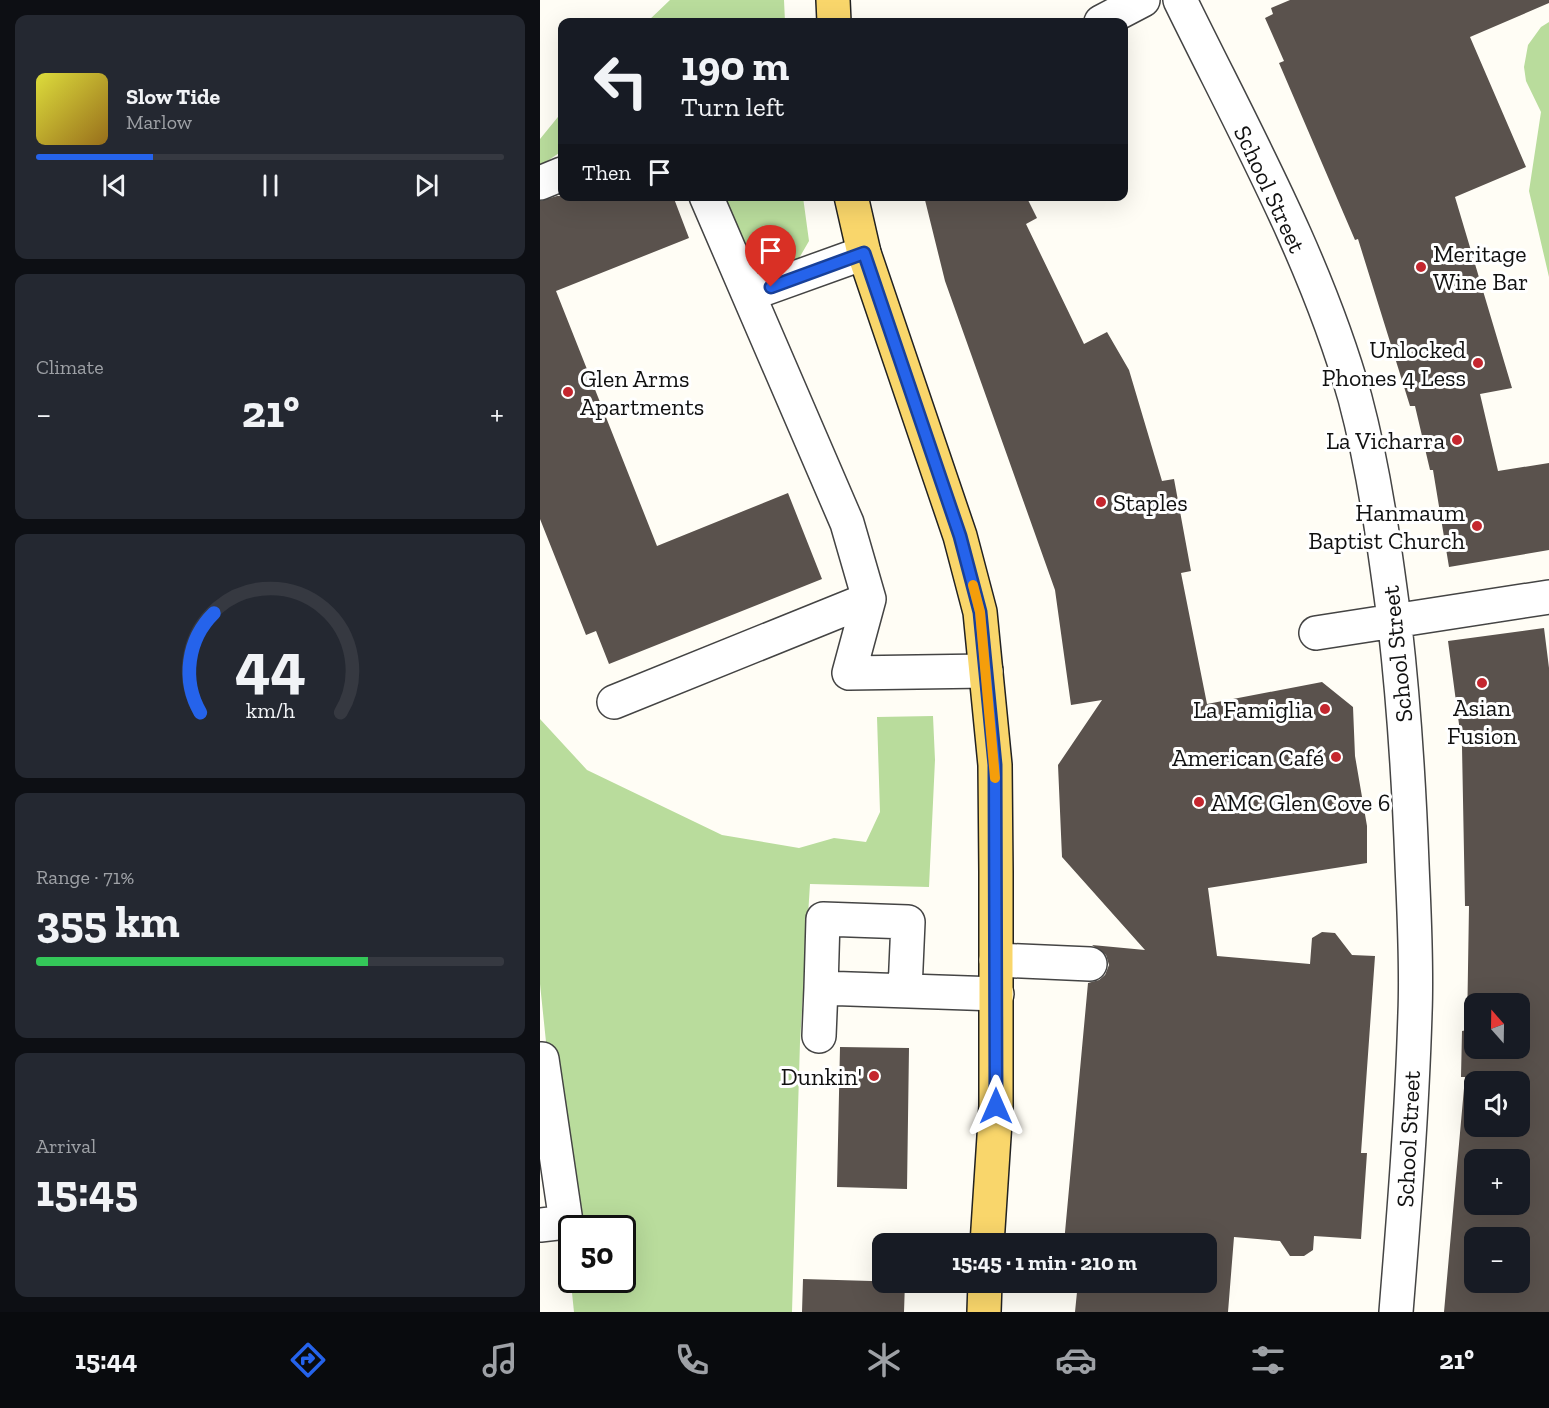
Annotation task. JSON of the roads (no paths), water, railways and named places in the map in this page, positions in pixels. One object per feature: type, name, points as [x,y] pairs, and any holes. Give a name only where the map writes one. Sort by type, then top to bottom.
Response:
[{"type":"main road","points":[[833,0],[834,18]]},
{"type":"main road","points":[[852,201],[864,253],[960,536],[980,612],[995,765],[996,1106],[988,1233]]},
{"type":"main road","points":[[984,1312],[985,1293]]},
{"type":"street","points":[[1109,18],[1143,0]]},
{"type":"street","name":"School Street","points":[[1180,0],[1264,173],[1323,306],[1354,398],[1376,493],[1394,621],[1407,743],[1415,981],[1405,1200],[1396,1312]]},
{"type":"street","points":[[540,183],[558,176]]},
{"type":"street","points":[[708,201],[847,523],[870,599],[849,673],[986,671]]},
{"type":"street","points":[[750,294],[864,253]]},
{"type":"street","points":[[1316,633],[1549,597]]},
{"type":"street","points":[[614,702],[870,599]]},
{"type":"street","points":[[819,1036],[823,920],[908,922],[905,990]]},
{"type":"street","points":[[996,960],[1090,964]]},
{"type":"street","points":[[820,987],[997,994]]},
{"type":"street","points":[[542,1059],[553,1224]]},
{"type":"place","name":"Meritage Wine Bar","points":[[1421,267]]},
{"type":"place","name":"Unlocked Phones 4 Less","points":[[1478,363]]},
{"type":"place","name":"Glen Arms Apartments","points":[[568,392]]},
{"type":"place","name":"La Vicharra","points":[[1457,440]]},
{"type":"place","name":"Staples","points":[[1101,502]]},
{"type":"place","name":"Hanmaum Baptist Church","points":[[1477,526]]},
{"type":"place","name":"Asian Fusion","points":[[1482,683]]},
{"type":"place","name":"La Famiglia","points":[[1325,709]]},
{"type":"place","name":"American Café","points":[[1336,757]]},
{"type":"place","name":"AMC Glen Cove 6","points":[[1199,802]]},
{"type":"place","name":"Dunkin'","points":[[874,1076]]}]
